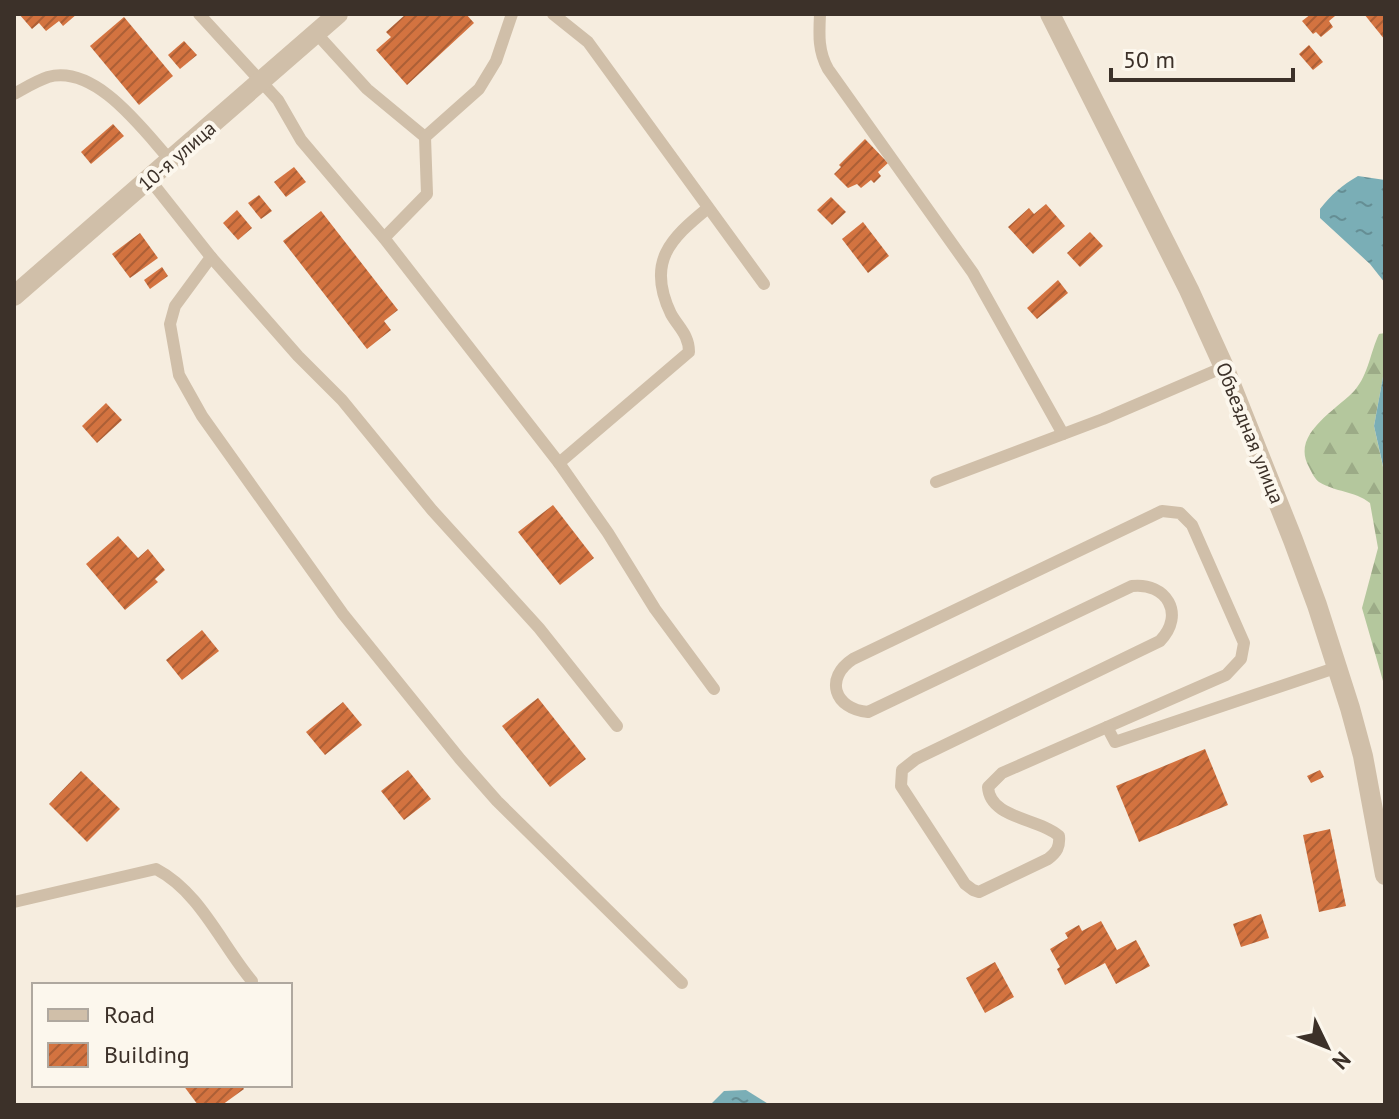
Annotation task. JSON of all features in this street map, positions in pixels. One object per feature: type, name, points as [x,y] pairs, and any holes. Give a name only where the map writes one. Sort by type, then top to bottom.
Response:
[{"type":"street","name":"10-я улица","points":[[14,296],[338,14]]},
{"type":"street","name":"Объездная улица","points":[[1050,14],[1189,290],[1224,367],[1317,605],[1363,756],[1385,875]]},
{"type":"lane","points":[[199,14],[278,100],[301,140],[384,238],[559,463],[608,533],[655,609],[714,689]]},
{"type":"lane","points":[[425,137],[479,89],[496,61],[512,14]]},
{"type":"lane","points":[[553,14],[588,42],[764,284]]},
{"type":"lane","points":[[820,14],[821,57],[973,273],[1063,434]]},
{"type":"lane","points":[[316,33],[367,89],[425,137],[427,194],[384,238]]},
{"type":"lane","points":[[14,94],[50,76],[85,80],[123,108],[171,161]]},
{"type":"lane","points":[[150,180],[211,257],[298,356],[342,400],[432,510],[539,628],[617,726]]},
{"type":"lane","points":[[559,463],[689,352],[689,341],[666,298],[662,278],[663,260],[678,232],[708,208]]},
{"type":"lane","points":[[211,257],[175,306],[170,324],[179,375],[195,406],[334,602],[440,735],[497,801],[682,983]]},
{"type":"lane","points":[[936,482],[1063,434],[1224,367]]},
{"type":"lane","points":[[1162,511],[1180,513],[1192,525],[1244,643],[1241,659],[1226,675],[1107,727],[993,779],[988,787],[993,802],[1002,810],[1052,830],[1059,836],[1060,844],[1057,852],[1048,859],[979,892],[965,884],[901,786],[902,770],[916,759],[1160,641],[1173,624],[1169,603],[1152,588],[1143,584],[1132,586],[868,712],[847,707],[839,698],[836,682],[844,665],[853,659],[1162,511]]},
{"type":"lane","points":[[1107,727],[1115,742],[1338,667]]},
{"type":"lane","points":[[14,902],[156,869],[202,911],[230,955],[252,981]]},
{"type":"green space","points":[[1385,333],[1385,366],[1374,426],[1385,476],[1385,688],[1362,608],[1378,548],[1370,503],[1319,482],[1305,455],[1310,433],[1355,390],[1379,334]]},
{"type":"water","points":[[1358,176],[1385,180],[1385,283],[1370,264],[1320,218],[1320,209],[1328,199]]},
{"type":"water","points":[[1385,366],[1385,475],[1374,426]]},
{"type":"water","points":[[746,1090],[770,1105],[710,1105],[724,1091]]},
{"type":"building","points":[[19,14],[77,14],[63,26],[59,21],[46,31],[39,23],[32,29]]},
{"type":"building","points":[[406,14],[466,14],[474,23],[407,85],[376,50],[391,37],[386,32]]},
{"type":"building","points":[[1311,14],[1333,14],[1335,16],[1329,21],[1333,27],[1321,37],[1316,32],[1313,34],[1302,21]]},
{"type":"building","points":[[1364,14],[1385,14],[1385,40]]},
{"type":"building","points":[[124,17],[173,76],[139,105],[90,46]]},
{"type":"building","points":[[184,41],[197,55],[180,69],[168,55]]},
{"type":"building","points":[[1309,45],[1323,62],[1313,70],[1299,54]]},
{"type":"building","points":[[113,124],[124,136],[91,164],[81,152]]},
{"type":"building","points":[[865,139],[888,163],[878,172],[881,176],[874,183],[871,180],[861,188],[857,184],[848,188],[834,174]]},
{"type":"building","points":[[294,167],[306,182],[286,197],[274,182]]},
{"type":"building","points":[[259,195],[272,211],[261,219],[248,203]]},
{"type":"building","points":[[831,197],[846,212],[832,225],[817,210]]},
{"type":"building","points":[[1046,204],[1065,226],[1033,254],[1008,227],[1029,208],[1034,214]]},
{"type":"building","points":[[237,210],[252,228],[238,240],[223,223]]},
{"type":"building","points":[[321,211],[398,310],[384,321],[391,330],[367,349],[283,241]]},
{"type":"building","points":[[863,222],[889,256],[868,273],[842,239]]},
{"type":"building","points":[[1090,232],[1103,246],[1080,267],[1067,253]]},
{"type":"building","points":[[140,233],[158,258],[130,278],[112,254]]},
{"type":"building","points":[[162,267],[168,276],[150,289],[144,280]]},
{"type":"building","points":[[1058,280],[1068,293],[1037,319],[1027,308]]},
{"type":"building","points":[[106,403],[122,420],[97,443],[82,426]]},
{"type":"building","points":[[553,505],[594,558],[560,585],[518,532]]},
{"type":"building","points":[[118,536],[138,558],[148,549],[165,570],[155,579],[158,582],[125,610],[86,564]]},
{"type":"building","points":[[202,630],[219,651],[182,680],[166,660]]},
{"type":"building","points":[[538,698],[586,759],[550,787],[502,726]]},
{"type":"building","points":[[343,702],[362,725],[325,755],[306,732]]},
{"type":"building","points":[[1205,749],[1228,805],[1139,842],[1116,786]]},
{"type":"building","points":[[408,770],[431,799],[404,820],[381,791]]},
{"type":"building","points":[[1320,770],[1324,777],[1311,783],[1307,776]]},
{"type":"building","points":[[81,771],[120,809],[87,842],[49,804]]},
{"type":"building","points":[[1330,829],[1346,906],[1319,912],[1303,835]]},
{"type":"building","points":[[1261,914],[1269,938],[1241,947],[1233,924]]},
{"type":"building","points":[[1101,921],[1117,950],[1136,940],[1150,966],[1116,984],[1105,963],[1065,985],[1050,949],[1068,938],[1065,933],[1079,925],[1082,931]]},
{"type":"building","points":[[995,962],[1014,997],[985,1013],[966,978]]},
{"type":"building","points":[[184,1087],[244,1089],[222,1105],[198,1105]]}]
